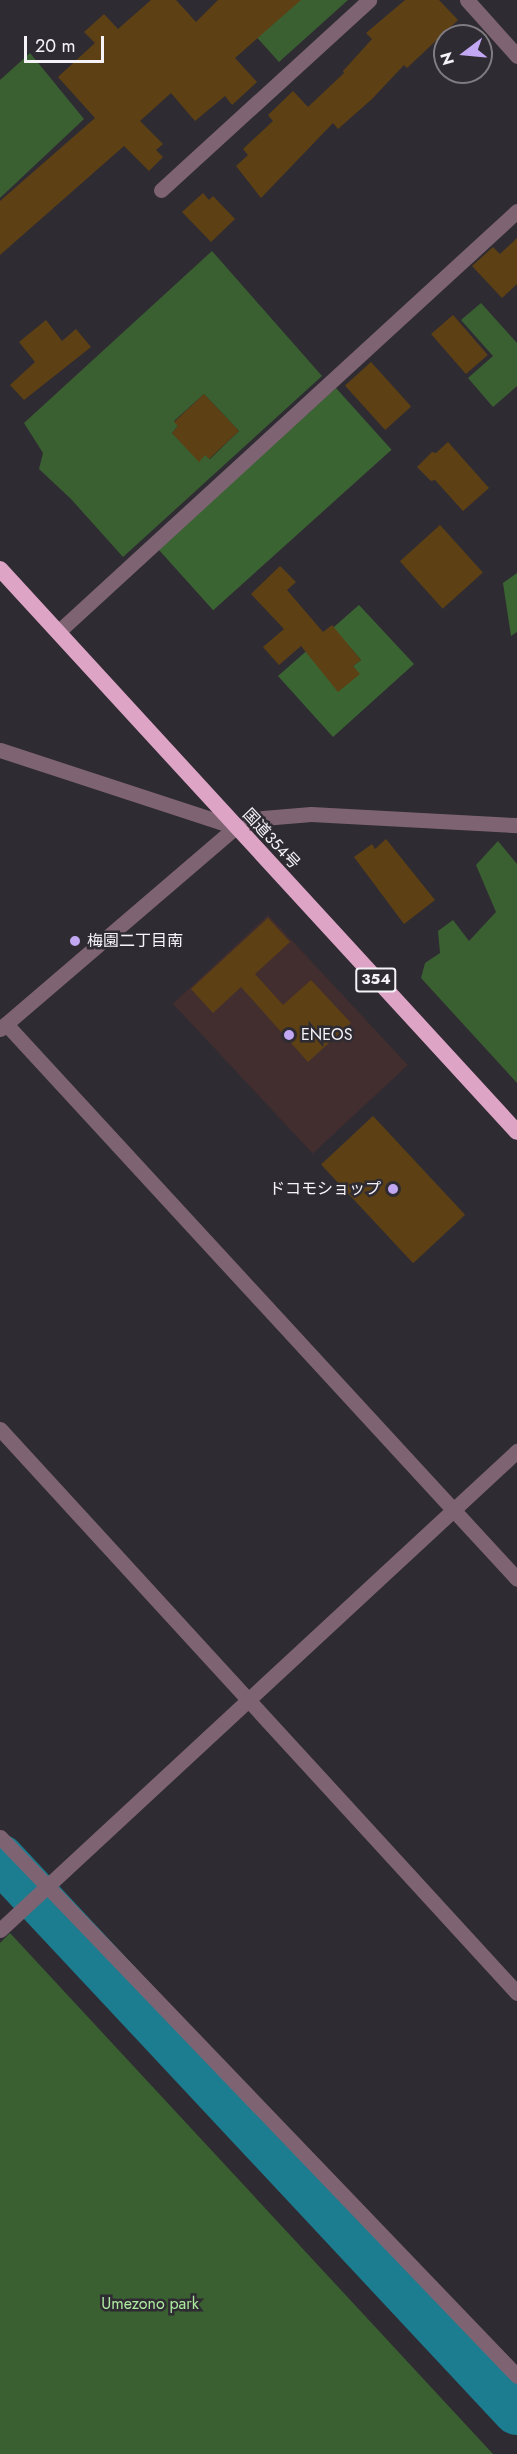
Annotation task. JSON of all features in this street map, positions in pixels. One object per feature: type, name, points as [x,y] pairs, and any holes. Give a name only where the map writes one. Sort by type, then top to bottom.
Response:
[{"type":"highway","name":"国道354号","points":[[0,569],[517,1132]]},
{"type":"street","points":[[161,190],[369,0]]},
{"type":"street","points":[[467,0],[517,56]]},
{"type":"street","points":[[58,632],[517,211]]},
{"type":"street","points":[[0,750],[236,827]]},
{"type":"street","points":[[517,825],[311,814],[263,818],[236,827],[3,1027],[517,1579]]},
{"type":"street","points":[[0,1429],[517,1994]]},
{"type":"street","points":[[0,1930],[250,1701],[517,1451]]},
{"type":"street","points":[[0,1838],[45,1888],[517,2376]]},
{"type":"shaded area","name":"ENEOS","points":[[268,915],[408,1065],[313,1154],[173,1004]]},
{"type":"green space","points":[[223,0],[348,0],[279,62]]},
{"type":"green space","points":[[30,53],[84,119],[0,198],[0,80]]},
{"type":"green space","points":[[212,251],[322,376],[123,557],[71,499],[39,469],[43,453],[24,423]],"holes":[[[204,394],[239,431],[210,459],[205,455],[199,461],[172,433],[178,426],[174,421]]]},
{"type":"green space","points":[[481,303],[517,343],[517,386],[493,407],[468,378],[493,356],[461,320]]},
{"type":"green space","points":[[336,388],[392,450],[213,610],[158,549]]},
{"type":"green space","points":[[517,573],[517,632],[511,636],[503,583]]},
{"type":"green space","points":[[359,605],[414,664],[333,737],[278,676]],"holes":[[[351,648],[361,660],[353,666],[359,674],[317,665]]]},
{"type":"green space","points":[[498,841],[517,864],[517,1083],[421,978],[425,963],[440,953],[438,931],[453,920],[469,941],[496,912],[476,865]]},
{"type":"green space","name":"Umezono park","points":[[10,1933],[493,2454],[0,2454],[0,1943]]},
{"type":"building","points":[[151,0],[176,0],[196,22],[218,0],[301,0],[235,58],[257,82],[232,105],[225,96],[195,121],[171,93],[140,121],[163,144],[156,150],[163,157],[149,171],[124,146],[0,255],[0,201],[95,118],[58,77],[95,43],[84,32],[104,14],[118,29]]},
{"type":"building","points":[[405,0],[439,0],[458,20],[454,24],[433,24],[433,44],[407,68],[404,65],[372,99],[338,129],[333,123],[261,198],[236,166],[248,155],[243,149],[273,121],[268,115],[293,91],[308,107],[344,73],[343,71],[372,39],[366,33]]},
{"type":"building","points":[[203,193],[209,200],[213,196],[235,219],[211,242],[182,212]]},
{"type":"building","points":[[517,238],[517,284],[502,298],[472,266],[493,247],[500,254]]},
{"type":"building","points":[[453,315],[488,355],[466,374],[431,334]]},
{"type":"building","points":[[46,320],[62,341],[76,329],[91,347],[24,400],[10,385],[35,362],[19,342]]},
{"type":"building","points":[[371,362],[411,407],[385,430],[345,385]]},
{"type":"building","points":[[204,394],[239,431],[209,459],[205,455],[199,462],[172,433],[178,426],[174,422]]},
{"type":"building","points":[[448,442],[489,488],[463,511],[435,480],[431,481],[417,467],[432,452],[436,453]]},
{"type":"building","points":[[440,525],[483,573],[443,609],[400,561]]},
{"type":"building","points":[[280,566],[296,582],[287,590],[323,632],[332,625],[361,660],[353,666],[360,674],[338,692],[301,646],[279,665],[263,647],[284,629],[251,594]]},
{"type":"building","points":[[386,839],[435,900],[404,924],[354,857],[372,844],[375,849]]},
{"type":"building","points":[[268,918],[290,942],[255,974],[283,1005],[311,980],[351,1023],[308,1062],[241,987],[213,1013],[191,989]]},
{"type":"building","name":"ドコモショップ","points":[[373,1116],[465,1215],[413,1263],[321,1164]]},
{"type":"waterway","points":[[0,1858],[517,2411]]},
{"type":"place","name":"梅園二丁目南","points":[[75,941]]},
{"type":"place","name":"ENEOS","points":[[289,1035]]},
{"type":"place","name":"ドコモショップ","points":[[393,1189]]}]
